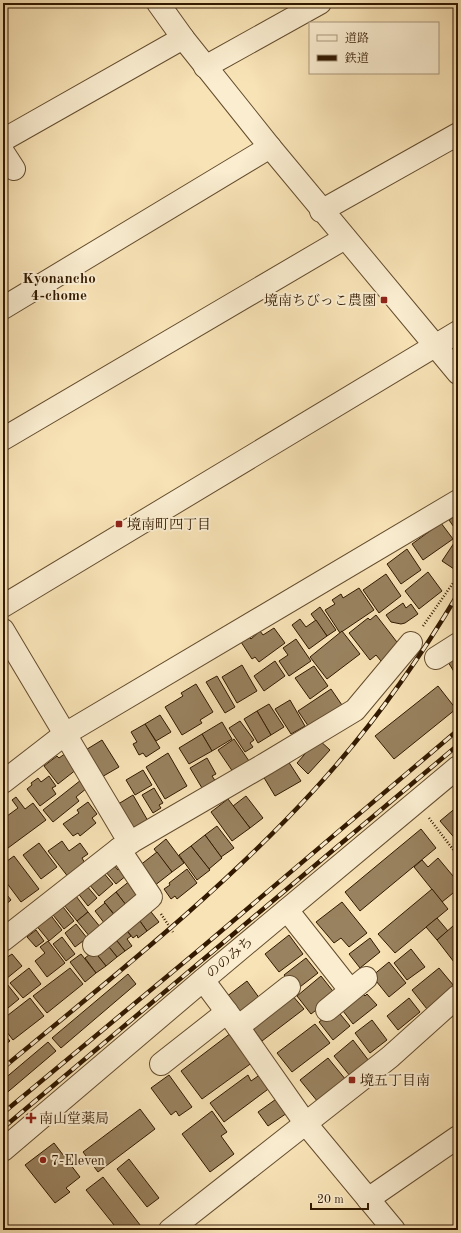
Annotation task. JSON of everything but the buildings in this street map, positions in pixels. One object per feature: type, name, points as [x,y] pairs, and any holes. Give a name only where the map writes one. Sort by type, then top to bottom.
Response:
[{"type":"street","points":[[158,3],[205,67],[321,211],[458,373]]},
{"type":"street","points":[[205,67],[320,3]]},
{"type":"street","points":[[3,140],[183,38]]},
{"type":"street","points":[[321,211],[458,134]]},
{"type":"street","points":[[3,308],[270,147]]},
{"type":"street","points":[[3,439],[345,238]]},
{"type":"street","points":[[3,606],[458,332]]},
{"type":"street","points":[[3,782],[65,734],[458,501]]},
{"type":"street","points":[[3,630],[65,734],[151,897],[94,945]]},
{"type":"street","points":[[3,940],[124,846],[355,710],[411,643]]},
{"type":"street","points":[[436,658],[458,644]]},
{"type":"street","name":"ののみち","points":[[3,1150],[286,910],[458,767]]},
{"type":"street","points":[[286,910],[358,984],[327,1010]]},
{"type":"street","points":[[203,980],[233,1019],[306,1124],[394,1230]]},
{"type":"street","points":[[161,1064],[233,1019],[289,987]]},
{"type":"street","points":[[170,1230],[390,1057],[458,996]]},
{"type":"street","points":[[368,1198],[458,1137]]},
{"type":"path","points":[[411,643],[458,576]]},
{"type":"path","points":[[417,802],[458,856]]},
{"type":"railway","points":[[3,1068],[164,934],[242,864],[279,827],[315,789],[374,719],[426,645],[458,594]]},
{"type":"railway","points":[[3,1113],[200,949],[458,730]]},
{"type":"railway","points":[[3,1128],[458,745]]},
{"type":"place","name":"境南ちびっこ農園","points":[[384,300]]},
{"type":"place","name":"境南町四丁目","points":[[119,524]]},
{"type":"place","name":"境五丁目南","points":[[352,1080]]},
{"type":"place","name":"南山堂薬局","points":[[31,1118]]},
{"type":"place","name":"7-Eleven","points":[[43,1160]]},
{"type":"district","name":"Kyonancho 4-chome","points":[[59,286]]}]
